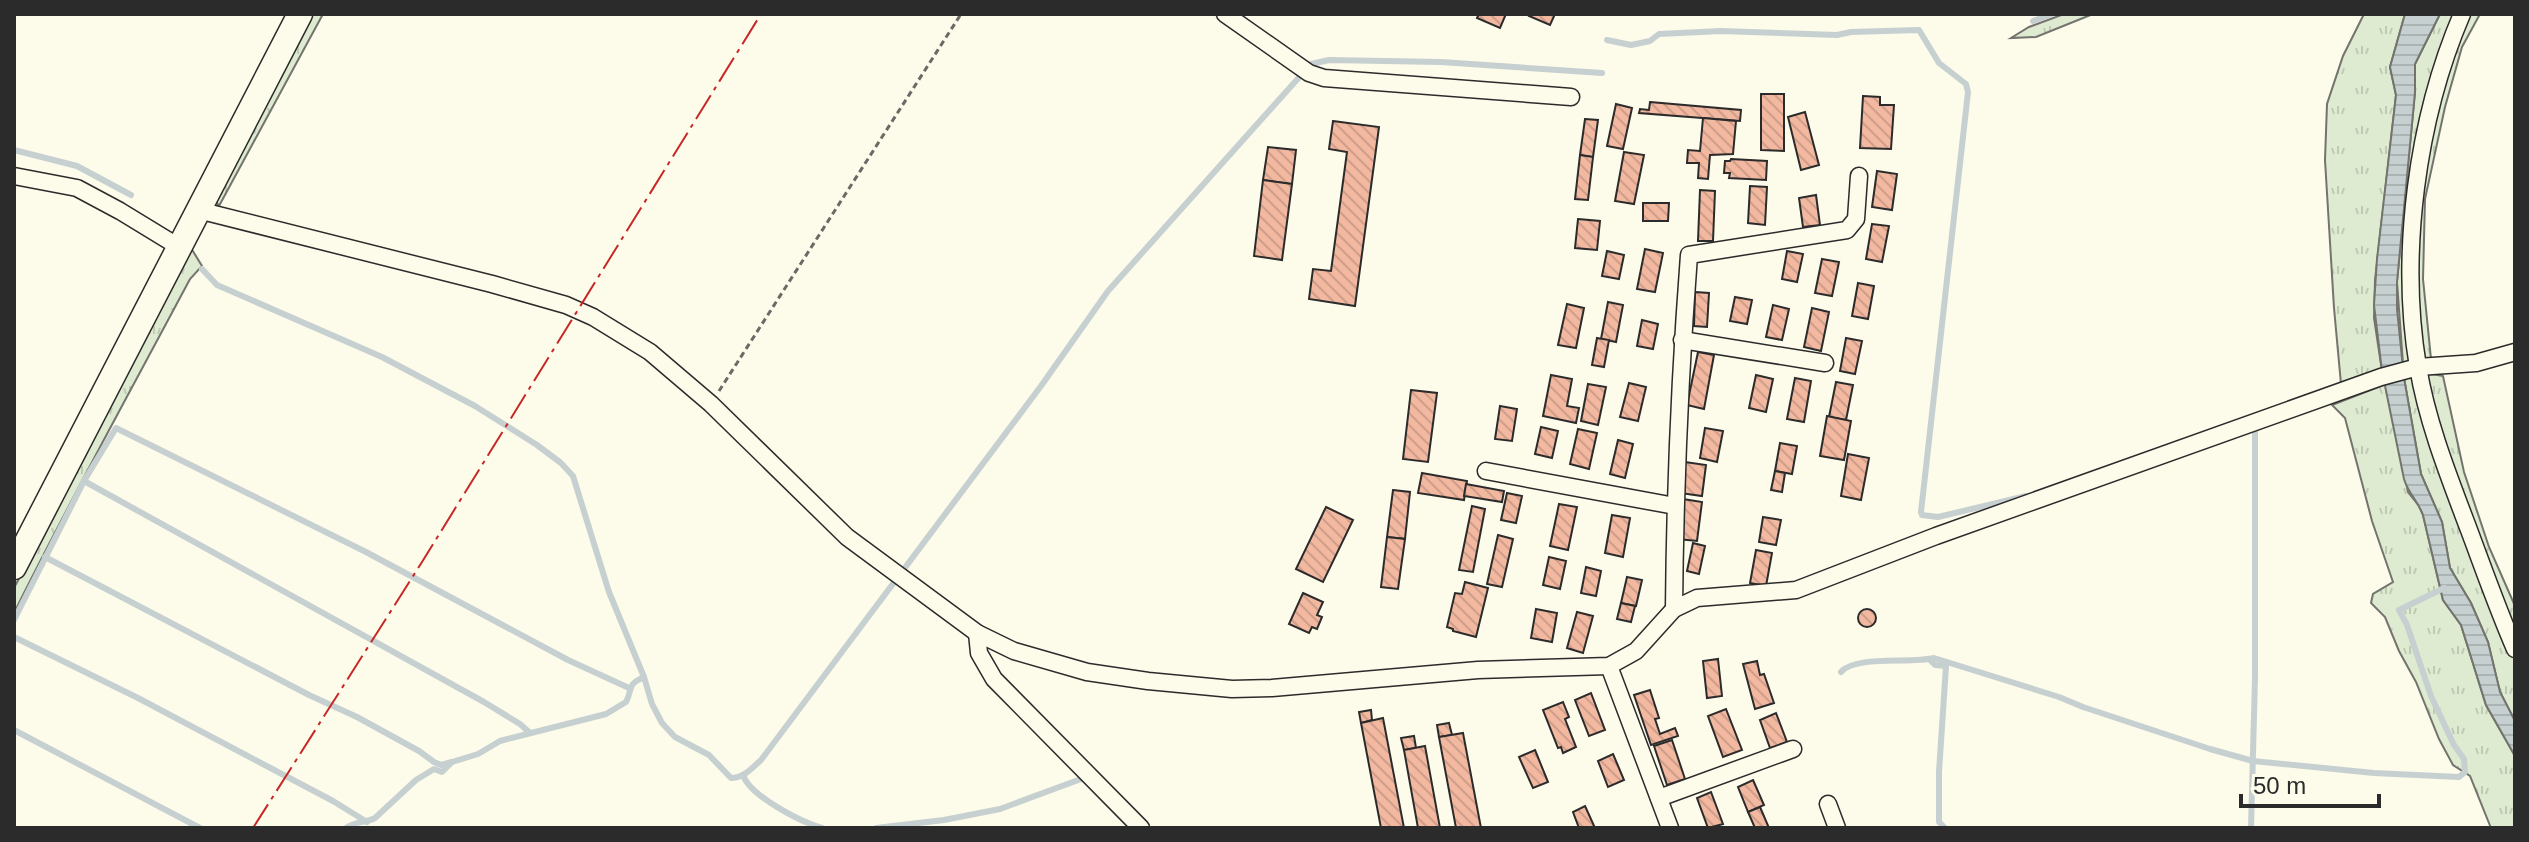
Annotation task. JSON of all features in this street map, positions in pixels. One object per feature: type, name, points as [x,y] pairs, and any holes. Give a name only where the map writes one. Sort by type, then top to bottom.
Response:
[{"type":"main road","points":[[14,567],[300,14]]},
{"type":"street","points":[[1225,14],[1304,69],[1324,78],[1571,97]]},
{"type":"street","points":[[2462,14],[2449,49],[2419,165],[2412,223],[2411,369],[2448,477],[2515,649]]},
{"type":"street","points":[[14,176],[77,188],[179,247]]},
{"type":"street","points":[[1674,609],[1682,340],[1689,255],[1847,230],[1856,219],[1859,176]]},
{"type":"street","points":[[198,210],[566,305],[625,335],[650,352],[711,404],[847,537],[977,633],[1014,651],[1087,672],[1232,689],[1478,670],[1609,666],[1636,651],[1674,609],[1697,598],[1796,590],[1936,536],[2381,377],[2411,369],[2476,363],[2515,352]]},
{"type":"street","points":[[1682,340],[1825,363]]},
{"type":"street","points":[[1486,471],[1675,506]]},
{"type":"street","points":[[977,633],[979,653],[994,679],[1141,828]]},
{"type":"street","points":[[1609,666],[1670,828]]},
{"type":"street","points":[[1659,798],[1793,749]]},
{"type":"street","points":[[1828,804],[1837,828]]},
{"type":"path","points":[[711,404],[961,14]]},
{"type":"green space","points":[[311,14],[323,14],[219,206],[214,198]]},
{"type":"green space","points":[[2064,14],[2093,14],[2036,37],[2011,38],[2029,27]]},
{"type":"green space","points":[[2364,14],[2405,14],[2390,67],[2396,95],[2375,280],[2374,318],[2382,371],[2341,384],[2325,160],[2327,104],[2343,56]]},
{"type":"green space","points":[[2440,14],[2480,14],[2462,47],[2425,199],[2423,279],[2431,359],[2403,364],[2397,282],[2415,64]]},
{"type":"green space","points":[[191,248],[202,266],[190,279],[14,613],[14,588]]},
{"type":"green space","points":[[2432,374],[2443,376],[2464,472],[2489,547],[2515,606],[2515,721],[2500,692],[2488,642],[2471,603],[2450,568],[2442,522],[2421,474],[2404,378]]},
{"type":"green space","points":[[2386,384],[2408,492],[2423,515],[2443,600],[2461,625],[2486,705],[2515,756],[2515,828],[2491,828],[2470,776],[2453,765],[2385,617],[2371,603],[2373,594],[2393,582],[2372,521],[2345,418],[2332,405]]},
{"type":"shaded area","points":[[2405,14],[2440,14],[2415,64],[2397,282],[2404,378],[2421,474],[2442,522],[2450,568],[2471,603],[2488,642],[2500,692],[2515,721],[2515,756],[2486,705],[2461,625],[2443,600],[2423,515],[2404,479],[2382,371],[2374,305],[2396,95],[2390,67]]},
{"type":"building","points":[[1479,14],[1506,14],[1500,28],[1477,18]]},
{"type":"building","points":[[1530,14],[1555,14],[1550,25]]},
{"type":"building","points":[[1761,94],[1784,94],[1784,151],[1761,150]]},
{"type":"building","points":[[1863,96],[1880,97],[1880,105],[1894,105],[1891,149],[1860,148]]},
{"type":"building","points":[[1650,102],[1741,110],[1740,121],[1639,113],[1640,109],[1649,110]]},
{"type":"building","points":[[1616,104],[1632,108],[1623,149],[1607,146]]},
{"type":"building","points":[[1805,112],[1819,165],[1801,170],[1788,117]]},
{"type":"building","points":[[1703,118],[1736,121],[1733,154],[1710,155],[1708,179],[1698,178],[1699,163],[1687,163],[1688,150],[1700,151]]},
{"type":"building","points":[[1585,119],[1598,120],[1593,157],[1580,155]]},
{"type":"building","points":[[1333,121],[1379,127],[1355,306],[1309,299],[1313,269],[1331,271],[1347,152],[1329,149]]},
{"type":"building","points":[[1268,147],[1296,150],[1292,184],[1263,180]]},
{"type":"building","points":[[1624,152],[1644,155],[1634,204],[1615,201]]},
{"type":"building","points":[[1580,155],[1593,157],[1588,200],[1575,199]]},
{"type":"building","points":[[1725,161],[1767,161],[1766,180],[1729,178],[1730,173],[1724,173]]},
{"type":"building","points":[[1877,171],[1897,174],[1892,210],[1872,207]]},
{"type":"building","points":[[1263,180],[1292,184],[1282,260],[1254,256]]},
{"type":"building","points":[[1750,186],[1767,187],[1765,225],[1748,223]]},
{"type":"building","points":[[1700,190],[1715,191],[1713,241],[1698,241]]},
{"type":"building","points":[[1816,195],[1820,225],[1803,227],[1799,198]]},
{"type":"building","points":[[1643,203],[1669,203],[1668,221],[1643,221]]},
{"type":"building","points":[[1578,219],[1600,221],[1597,250],[1575,248]]},
{"type":"building","points":[[1872,224],[1889,226],[1882,262],[1866,259]]},
{"type":"building","points":[[1645,249],[1663,253],[1655,292],[1637,289]]},
{"type":"building","points":[[1607,251],[1624,255],[1619,279],[1602,276]]},
{"type":"building","points":[[1787,251],[1803,254],[1797,282],[1782,279]]},
{"type":"building","points":[[1822,259],[1839,262],[1832,296],[1815,293]]},
{"type":"building","points":[[1858,283],[1874,286],[1868,319],[1852,316]]},
{"type":"building","points":[[1695,292],[1709,293],[1707,327],[1694,326]]},
{"type":"building","points":[[1735,297],[1752,300],[1747,324],[1730,321]]},
{"type":"building","points":[[1608,302],[1623,305],[1616,342],[1601,339]]},
{"type":"building","points":[[1567,304],[1584,308],[1576,348],[1558,345]]},
{"type":"building","points":[[1773,305],[1789,309],[1782,340],[1766,337]]},
{"type":"building","points":[[1812,308],[1829,312],[1821,351],[1804,347]]},
{"type":"building","points":[[1642,320],[1658,324],[1653,349],[1637,346]]},
{"type":"building","points":[[1597,338],[1609,340],[1604,367],[1592,365]]},
{"type":"building","points":[[1846,338],[1862,341],[1855,374],[1840,371]]},
{"type":"building","points":[[1698,352],[1714,355],[1704,409],[1687,405]]},
{"type":"building","points":[[1551,375],[1572,379],[1567,406],[1579,408],[1576,423],[1543,416]]},
{"type":"building","points":[[1756,375],[1773,379],[1766,412],[1749,408]]},
{"type":"building","points":[[1795,378],[1811,381],[1804,422],[1787,419]]},
{"type":"building","points":[[1836,382],[1853,385],[1846,420],[1829,417]]},
{"type":"building","points":[[1629,383],[1646,387],[1638,421],[1620,417]]},
{"type":"building","points":[[1588,384],[1606,387],[1598,425],[1581,421]]},
{"type":"building","points":[[1411,390],[1437,393],[1428,462],[1403,459]]},
{"type":"building","points":[[1500,406],[1517,409],[1512,441],[1495,439]]},
{"type":"building","points":[[1827,416],[1851,421],[1844,460],[1820,456]]},
{"type":"building","points":[[1541,427],[1558,431],[1552,458],[1535,454]]},
{"type":"building","points":[[1705,428],[1723,431],[1717,462],[1700,458]]},
{"type":"building","points":[[1578,429],[1597,433],[1589,469],[1570,464]]},
{"type":"building","points":[[1618,440],[1633,444],[1625,478],[1610,474]]},
{"type":"building","points":[[1780,443],[1797,446],[1792,474],[1775,471]]},
{"type":"building","points":[[1848,454],[1869,458],[1861,500],[1841,496]]},
{"type":"building","points":[[1685,462],[1706,465],[1702,496],[1680,493]]},
{"type":"building","points":[[1775,471],[1785,473],[1782,492],[1771,490]]},
{"type":"building","points":[[1422,473],[1467,481],[1464,500],[1418,493]]},
{"type":"building","points":[[1466,484],[1504,491],[1502,502],[1464,496]]},
{"type":"building","points":[[1393,490],[1410,492],[1405,539],[1387,537]]},
{"type":"building","points":[[1507,493],[1522,496],[1516,523],[1501,520]]},
{"type":"building","points":[[1683,499],[1702,502],[1697,541],[1678,539]]},
{"type":"building","points":[[1559,504],[1577,507],[1568,550],[1550,546]]},
{"type":"building","points":[[1472,506],[1485,509],[1473,572],[1459,570]]},
{"type":"building","points":[[1326,507],[1353,520],[1323,582],[1296,569]]},
{"type":"building","points":[[1612,515],[1630,518],[1623,557],[1605,553]]},
{"type":"building","points":[[1763,517],[1781,520],[1776,545],[1759,542]]},
{"type":"building","points":[[1498,535],[1513,539],[1502,587],[1487,584]]},
{"type":"building","points":[[1387,537],[1405,539],[1398,589],[1381,587]]},
{"type":"building","points":[[1693,543],[1705,546],[1699,574],[1687,571]]},
{"type":"building","points":[[1756,550],[1772,553],[1766,586],[1750,583]]},
{"type":"building","points":[[1549,557],[1566,561],[1560,589],[1543,585]]},
{"type":"building","points":[[1586,567],[1601,571],[1596,596],[1581,593]]},
{"type":"building","points":[[1627,577],[1642,580],[1636,606],[1621,603]]},
{"type":"building","points":[[1465,582],[1488,588],[1476,637],[1447,627],[1455,593],[1462,594]]},
{"type":"building","points":[[1303,593],[1323,602],[1317,615],[1322,617],[1317,629],[1312,627],[1309,633],[1289,624]]},
{"type":"building","points":[[1621,603],[1635,606],[1631,622],[1617,619]]},
{"type":"building","points":[[1536,609],[1557,613],[1552,642],[1531,638]]},
{"type":"building","points":[[1863,609],[1871,609],[1876,618],[1874,625],[1863,627],[1858,622],[1858,614]]},
{"type":"building","points":[[1577,612],[1593,616],[1583,653],[1567,648]]},
{"type":"building","points":[[1718,659],[1722,696],[1707,698],[1703,661]]},
{"type":"building","points":[[1757,661],[1760,675],[1764,674],[1774,703],[1755,709],[1743,664]]},
{"type":"building","points":[[1650,690],[1659,718],[1655,719],[1660,734],[1675,728],[1678,736],[1651,745],[1634,695]]},
{"type":"building","points":[[1591,693],[1605,730],[1589,736],[1575,700]]},
{"type":"building","points":[[1563,702],[1569,717],[1565,719],[1576,747],[1563,753],[1561,747],[1558,748],[1543,710]]},
{"type":"building","points":[[1726,709],[1742,750],[1723,757],[1708,716]]},
{"type":"building","points":[[1371,710],[1372,720],[1361,723],[1359,712]]},
{"type":"building","points":[[1776,713],[1787,742],[1770,748],[1760,720]]},
{"type":"building","points":[[1383,718],[1404,828],[1381,828],[1361,723]]},
{"type":"building","points":[[1449,723],[1452,735],[1439,737],[1437,725]]},
{"type":"building","points":[[1463,733],[1481,828],[1456,828],[1439,737]]},
{"type":"building","points":[[1414,736],[1416,748],[1404,750],[1401,738]]},
{"type":"building","points":[[1672,740],[1685,779],[1667,785],[1654,746]]},
{"type":"building","points":[[1425,746],[1440,828],[1418,828],[1404,750]]},
{"type":"building","points":[[1535,750],[1548,782],[1533,788],[1519,757]]},
{"type":"building","points":[[1613,754],[1624,780],[1608,787],[1598,761]]},
{"type":"building","points":[[1753,780],[1764,805],[1748,812],[1738,787]]},
{"type":"building","points":[[1711,792],[1723,824],[1708,828],[1697,798]]},
{"type":"building","points":[[1585,806],[1595,828],[1579,828],[1573,812]]},
{"type":"building","points":[[1760,807],[1769,828],[1755,828],[1748,812]]},
{"type":"waterway","points":[[2033,21],[2052,14]]},
{"type":"waterway","points":[[1607,40],[1631,45],[1650,41],[1659,34],[1721,31],[1837,35],[1919,30],[1939,63],[1966,84],[1968,92],[1921,512],[1922,515],[1938,517],[2026,496]]},
{"type":"waterway","points":[[202,269],[217,285],[382,357],[475,406],[561,463],[573,476],[609,592],[662,723],[675,737],[709,755],[731,778],[736,778],[761,760],[1041,386],[1108,291],[1311,64],[1329,60],[1441,62],[1602,73]]},
{"type":"waterway","points":[[14,150],[77,166],[131,195]]},
{"type":"waterway","points":[[14,620],[84,481],[116,428],[366,552],[568,660],[629,688]]},
{"type":"waterway","points":[[2251,828],[2255,678],[2255,429]]},
{"type":"waterway","points":[[84,481],[484,702],[530,733]]},
{"type":"waterway","points":[[45,557],[357,717],[434,762],[441,765],[452,762]]},
{"type":"waterway","points":[[1841,672],[1858,663],[1934,658],[2253,761],[2374,773],[2459,777],[2465,772],[2464,759],[2431,696],[2399,610],[2444,588]]},
{"type":"waterway","points":[[14,637],[138,698],[367,822]]},
{"type":"waterway","points":[[1929,659],[1935,665],[1946,666],[1939,772],[1939,822],[1945,828]]},
{"type":"waterway","points":[[346,828],[375,818],[416,780],[434,769],[442,772],[452,762],[478,754],[500,741],[606,714],[626,702],[632,685],[644,677]]},
{"type":"waterway","points":[[14,730],[200,828]]},
{"type":"waterway","points":[[743,775],[755,791],[766,799],[822,828]]},
{"type":"waterway","points":[[876,828],[1000,809],[1081,779]]},
{"type":"power","points":[[253,828],[422,562],[761,14]]}]
